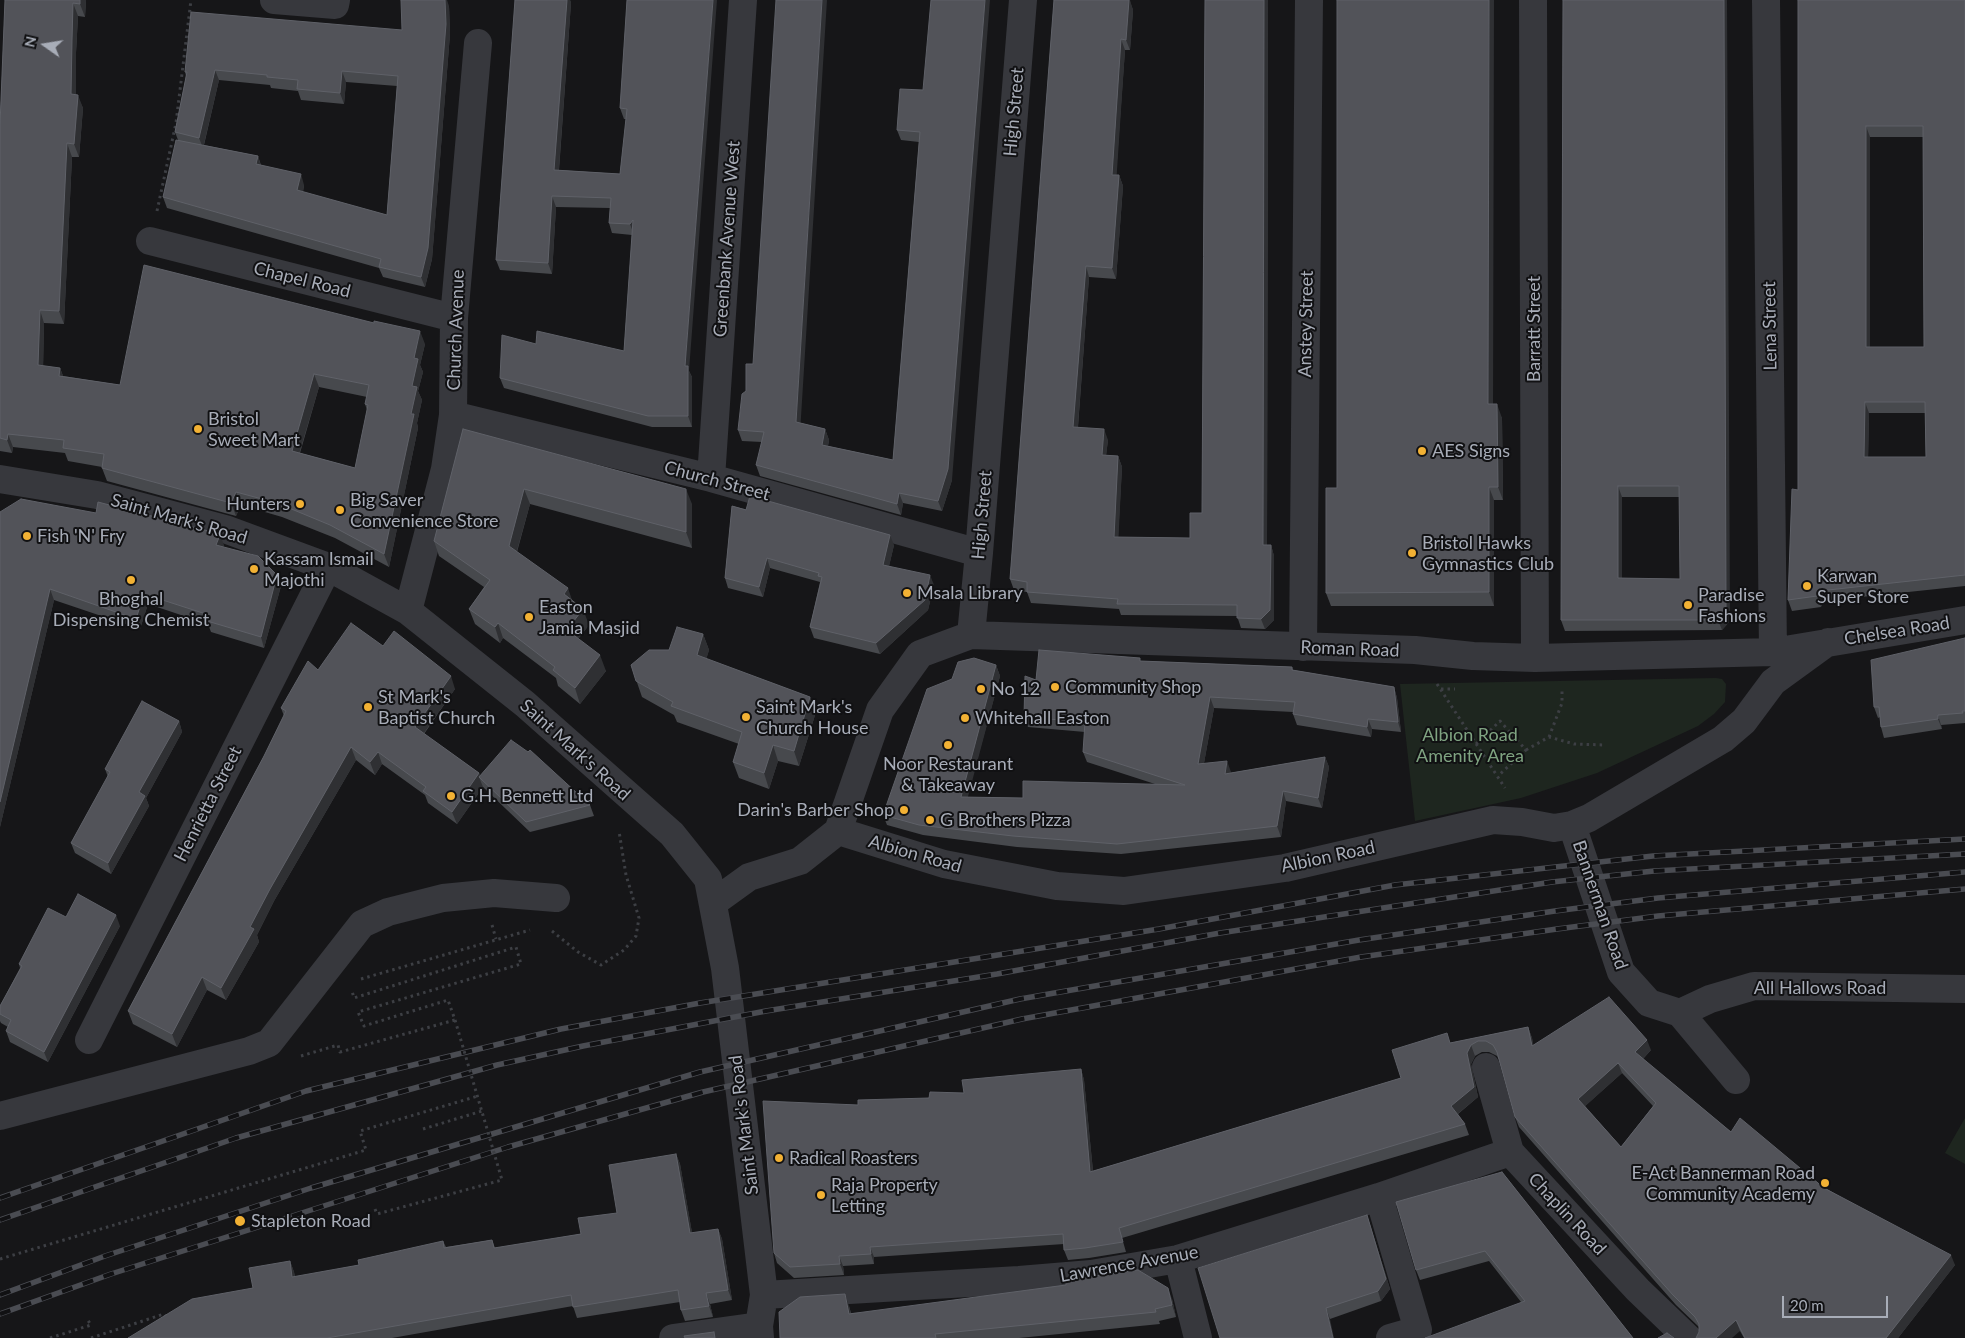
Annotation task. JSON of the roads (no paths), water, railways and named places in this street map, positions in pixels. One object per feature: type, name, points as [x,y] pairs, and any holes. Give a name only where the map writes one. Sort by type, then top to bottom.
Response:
[{"type":"street","points":[[274,0],[335,5],[336,0]]},
{"type":"street","name":"Greenbank Avenue West","points":[[711,478],[743,0]]},
{"type":"street","name":"High Street","points":[[970,635],[979,552],[1023,0]]},
{"type":"street","name":"Anstey Street","points":[[1302,647],[1308,0]]},
{"type":"street","name":"Barratt Street","points":[[1533,0],[1535,658]]},
{"type":"street","name":"Lena Street","points":[[1766,0],[1773,652]]},
{"type":"street","name":"Church Avenue","points":[[408,611],[445,469],[453,415],[454,318],[478,44]]},
{"type":"street","name":"Chapel Road","points":[[150,241],[454,318]]},
{"type":"street","name":"Church Street","points":[[453,415],[711,478],[979,552]]},
{"type":"street","name":"Saint Mark's Road","points":[[0,479],[97,495],[225,529],[328,567],[408,611],[525,704],[672,834],[708,879],[726,968],[764,1295],[759,1332]]},
{"type":"street","name":"Henrietta Street","points":[[89,1040],[328,567]]},
{"type":"street","name":"Chelsea Road","points":[[1773,652],[1965,620]]},
{"type":"street","points":[[713,903],[749,877],[800,861],[838,831],[880,710],[920,654],[970,635]]},
{"type":"street","name":"Roman Road","points":[[970,635],[1415,650],[1473,656],[1535,658],[1773,652]]},
{"type":"street","name":"Chelsea Road","points":[[1773,682],[1828,642]]},
{"type":"street","points":[[1728,652],[1750,667],[1754,687],[1744,721]]},
{"type":"street","name":"Albion Road","points":[[838,831],[944,864],[1058,886],[1124,891],[1285,868],[1493,820],[1522,822],[1554,828],[1572,826],[1589,818],[1723,739],[1744,721],[1773,682]]},
{"type":"street","name":"Bannerman Road","points":[[1572,826],[1621,972],[1649,1003],[1680,1012]]},
{"type":"street","points":[[0,1116],[249,1051],[269,1043],[362,924],[388,912],[443,898],[494,893],[556,898]]},
{"type":"street","name":"All Hallows Road","points":[[1680,1012],[1710,999],[1754,986],[1965,988]]},
{"type":"street","points":[[1680,1012],[1736,1080]]},
{"type":"street","name":"Chaplin Road","points":[[1486,1067],[1510,1152],[1638,1290],[1688,1338]]},
{"type":"street","name":"Lawrence Avenue","points":[[764,1295],[1091,1274],[1178,1259],[1379,1197],[1510,1152]]},
{"type":"street","points":[[1379,1197],[1418,1330],[1390,1338]]},
{"type":"street","points":[[1178,1259],[1198,1338]]},
{"type":"street","points":[[673,1338],[759,1332]]},
{"type":"railway","points":[[0,1198],[306,1091],[561,1029],[700,1003],[1159,929],[1395,885],[1653,856],[1965,839]]},
{"type":"railway","points":[[0,1220],[236,1138],[497,1065],[583,1046],[766,1011],[997,974],[1220,933],[1552,882],[1654,871],[1965,854]]},
{"type":"railway","points":[[0,1295],[105,1256],[311,1188],[700,1072],[1020,999],[1359,940],[1555,911],[1658,898],[1965,872]]},
{"type":"railway","points":[[0,1314],[111,1274],[508,1147],[703,1092],[1022,1019],[1361,957],[1557,929],[1658,916],[1965,889]]},
{"type":"place","name":"Bristol Sweet Mart","points":[[198,429]]},
{"type":"place","name":"AES Signs","points":[[1422,451]]},
{"type":"place","name":"Hunters","points":[[300,504]]},
{"type":"place","name":"Big Saver Convenience Store","points":[[340,510]]},
{"type":"place","name":"Fish 'N' Fry","points":[[27,536]]},
{"type":"place","name":"Bristol Hawks Gymnastics Club","points":[[1412,553]]},
{"type":"place","name":"Kassam Ismail Majothi","points":[[254,569]]},
{"type":"place","name":"Bhoghal Dispensing Chemist","points":[[131,580]]},
{"type":"place","name":"Karwan Super Store","points":[[1807,586]]},
{"type":"place","name":"Msala Library","points":[[907,593]]},
{"type":"place","name":"Paradise Fashions","points":[[1688,605]]},
{"type":"place","name":"Easton Jamia Masjid","points":[[529,617]]},
{"type":"place","name":"Community Shop","points":[[1055,687]]},
{"type":"place","name":"No 12","points":[[981,689]]},
{"type":"place","name":"St Mark's Baptist Church","points":[[368,707]]},
{"type":"place","name":"Saint Mark's Church House","points":[[746,717]]},
{"type":"place","name":"Whitehall Easton","points":[[965,718]]},
{"type":"place","name":"Noor Restaurant & Takeaway","points":[[948,745]]},
{"type":"place","name":"G.H. Bennett Ltd","points":[[451,796]]},
{"type":"place","name":"Darin's Barber Shop","points":[[904,810]]},
{"type":"place","name":"G Brothers Pizza","points":[[930,820]]},
{"type":"place","name":"Radical Roasters","points":[[779,1158]]},
{"type":"place","name":"E-Act Bannerman Road Community Academy","points":[[1825,1183]]},
{"type":"place","name":"Raja Property Letting","points":[[821,1195]]},
{"type":"place","name":"Stapleton Road","points":[[240,1221]]},
{"type":"park label","name":"Albion Road Amenity Area","points":[[1470,745]]}]
